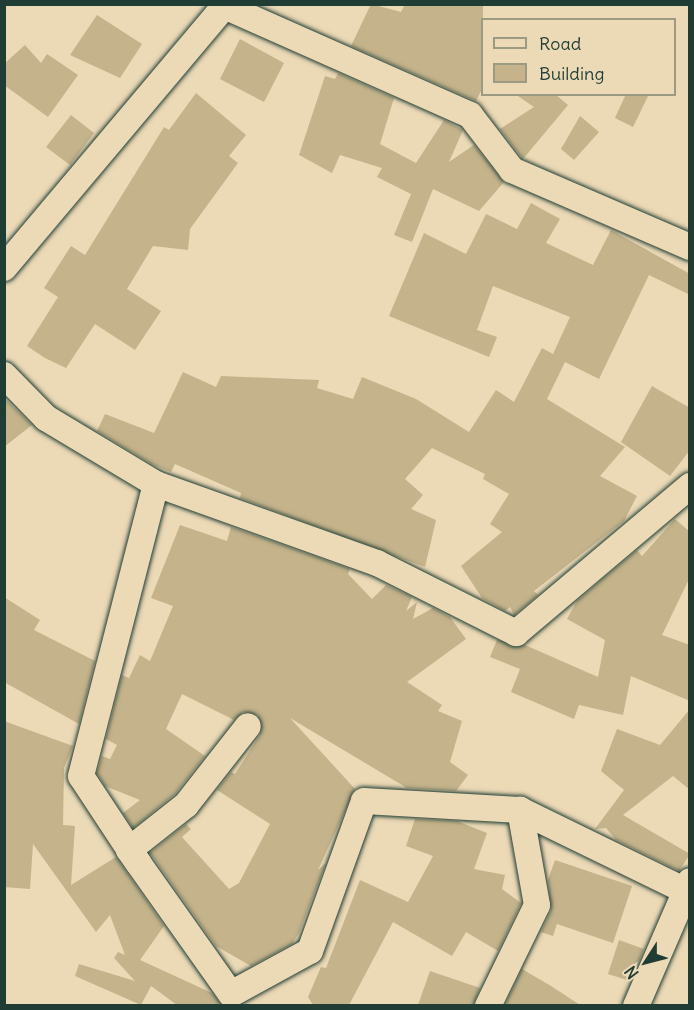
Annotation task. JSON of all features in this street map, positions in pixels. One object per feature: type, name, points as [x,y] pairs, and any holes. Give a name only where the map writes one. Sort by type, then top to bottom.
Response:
[{"type":"street","points":[[4,268],[225,5],[470,115],[512,170],[690,247]]},
{"type":"street","points":[[4,375],[46,418],[156,484],[377,563],[516,633],[679,510],[690,486]]},
{"type":"street","points":[[156,484],[81,776],[232,1000],[310,951],[364,801],[520,810],[688,888],[636,1005]]},
{"type":"street","points":[[129,850],[186,805],[248,726]]},
{"type":"street","points":[[488,1005],[537,905],[520,810]]},
{"type":"building","points":[[371,4],[401,12],[405,4],[483,4],[481,91],[476,101],[351,46]]},
{"type":"building","points":[[97,15],[142,44],[120,78],[70,55]]},
{"type":"building","points":[[240,39],[284,63],[264,102],[220,79]]},
{"type":"building","points":[[25,45],[41,63],[47,54],[78,75],[48,117],[4,85],[4,64]]},
{"type":"building","points":[[338,73],[394,98],[380,144],[416,163],[444,120],[463,130],[449,162],[474,145],[504,182],[479,211],[433,189],[412,242],[394,235],[411,194],[377,177],[382,168],[340,155],[332,173],[299,155],[325,76],[335,79]]},
{"type":"building","points":[[196,93],[246,135],[229,156],[238,163],[190,229],[188,250],[153,246],[127,289],[161,311],[135,350],[95,324],[66,368],[45,358],[27,346],[58,297],[44,288],[71,246],[85,255],[164,127],[169,130]]},
{"type":"building","points":[[518,96],[557,96],[568,105],[523,159],[500,129],[534,107]]},
{"type":"building","points":[[625,96],[648,96],[633,127],[615,118]]},
{"type":"building","points":[[71,115],[94,133],[70,165],[46,147]]},
{"type":"building","points":[[580,116],[599,132],[574,160],[561,149]]},
{"type":"building","points":[[531,203],[560,219],[546,243],[593,265],[611,230],[690,274],[690,295],[649,275],[599,379],[565,362],[547,399],[625,447],[600,476],[637,496],[624,521],[534,591],[538,595],[514,615],[510,607],[505,611],[482,598],[461,566],[502,532],[490,524],[509,494],[483,479],[485,474],[432,448],[405,479],[423,495],[411,509],[436,520],[425,567],[240,498],[241,493],[175,464],[171,472],[152,464],[97,431],[105,414],[154,433],[183,372],[216,387],[221,376],[319,380],[317,388],[353,399],[362,377],[416,399],[469,432],[496,390],[514,402],[542,348],[553,354],[570,317],[493,286],[477,330],[497,337],[489,357],[389,316],[424,233],[466,254],[486,214],[517,229]]},
{"type":"building","points":[[652,386],[690,408],[690,450],[670,476],[621,442]]},
{"type":"building","points":[[4,398],[32,425],[4,447]]},
{"type":"building","points":[[675,519],[690,532],[690,577],[662,635],[690,645],[690,701],[631,676],[623,715],[579,705],[574,719],[511,692],[520,669],[490,657],[497,640],[525,645],[598,677],[605,640],[567,619],[577,601],[637,550],[642,556]]},
{"type":"building","points":[[180,525],[227,541],[231,527],[350,569],[348,574],[372,599],[386,585],[412,597],[406,611],[417,602],[413,619],[433,608],[450,617],[466,639],[407,682],[442,705],[438,711],[462,721],[450,762],[468,775],[456,791],[407,788],[290,718],[355,789],[318,870],[326,863],[299,933],[292,944],[251,966],[216,946],[150,853],[186,824],[191,829],[182,837],[229,889],[239,883],[270,824],[217,790],[231,772],[235,774],[260,735],[258,715],[243,712],[234,720],[182,694],[166,729],[205,756],[175,794],[133,828],[123,813],[140,800],[105,786],[97,773],[102,756],[110,759],[117,745],[106,739],[122,675],[129,678],[140,655],[150,661],[173,606],[151,598]]},
{"type":"building","points":[[4,597],[40,620],[34,630],[95,661],[79,724],[4,682]]},
{"type":"building","points":[[690,709],[690,790],[673,776],[623,815],[690,854],[679,871],[616,840],[606,828],[595,829],[624,790],[601,771],[617,729],[660,745]]},
{"type":"building","points":[[4,721],[73,746],[64,768],[63,825],[75,826],[71,885],[116,857],[164,926],[140,960],[212,993],[222,1005],[177,1005],[151,986],[141,1005],[75,976],[79,964],[135,981],[114,958],[118,952],[125,955],[110,915],[96,932],[33,844],[30,889],[4,887]]},
{"type":"building","points":[[415,819],[457,821],[487,833],[474,869],[505,875],[502,889],[521,903],[498,951],[466,932],[452,956],[393,922],[349,1005],[313,1005],[308,997],[321,967],[326,968],[360,880],[408,902],[433,856],[406,846]]},
{"type":"building","points":[[555,860],[632,886],[613,943],[557,924],[553,936],[541,932],[551,911],[548,880]]},
{"type":"building","points":[[619,940],[644,949],[630,981],[608,974]]},
{"type":"building","points":[[522,969],[551,986],[580,1005],[505,1005]]},
{"type":"building","points":[[430,971],[480,988],[473,1005],[418,1005]]}]
